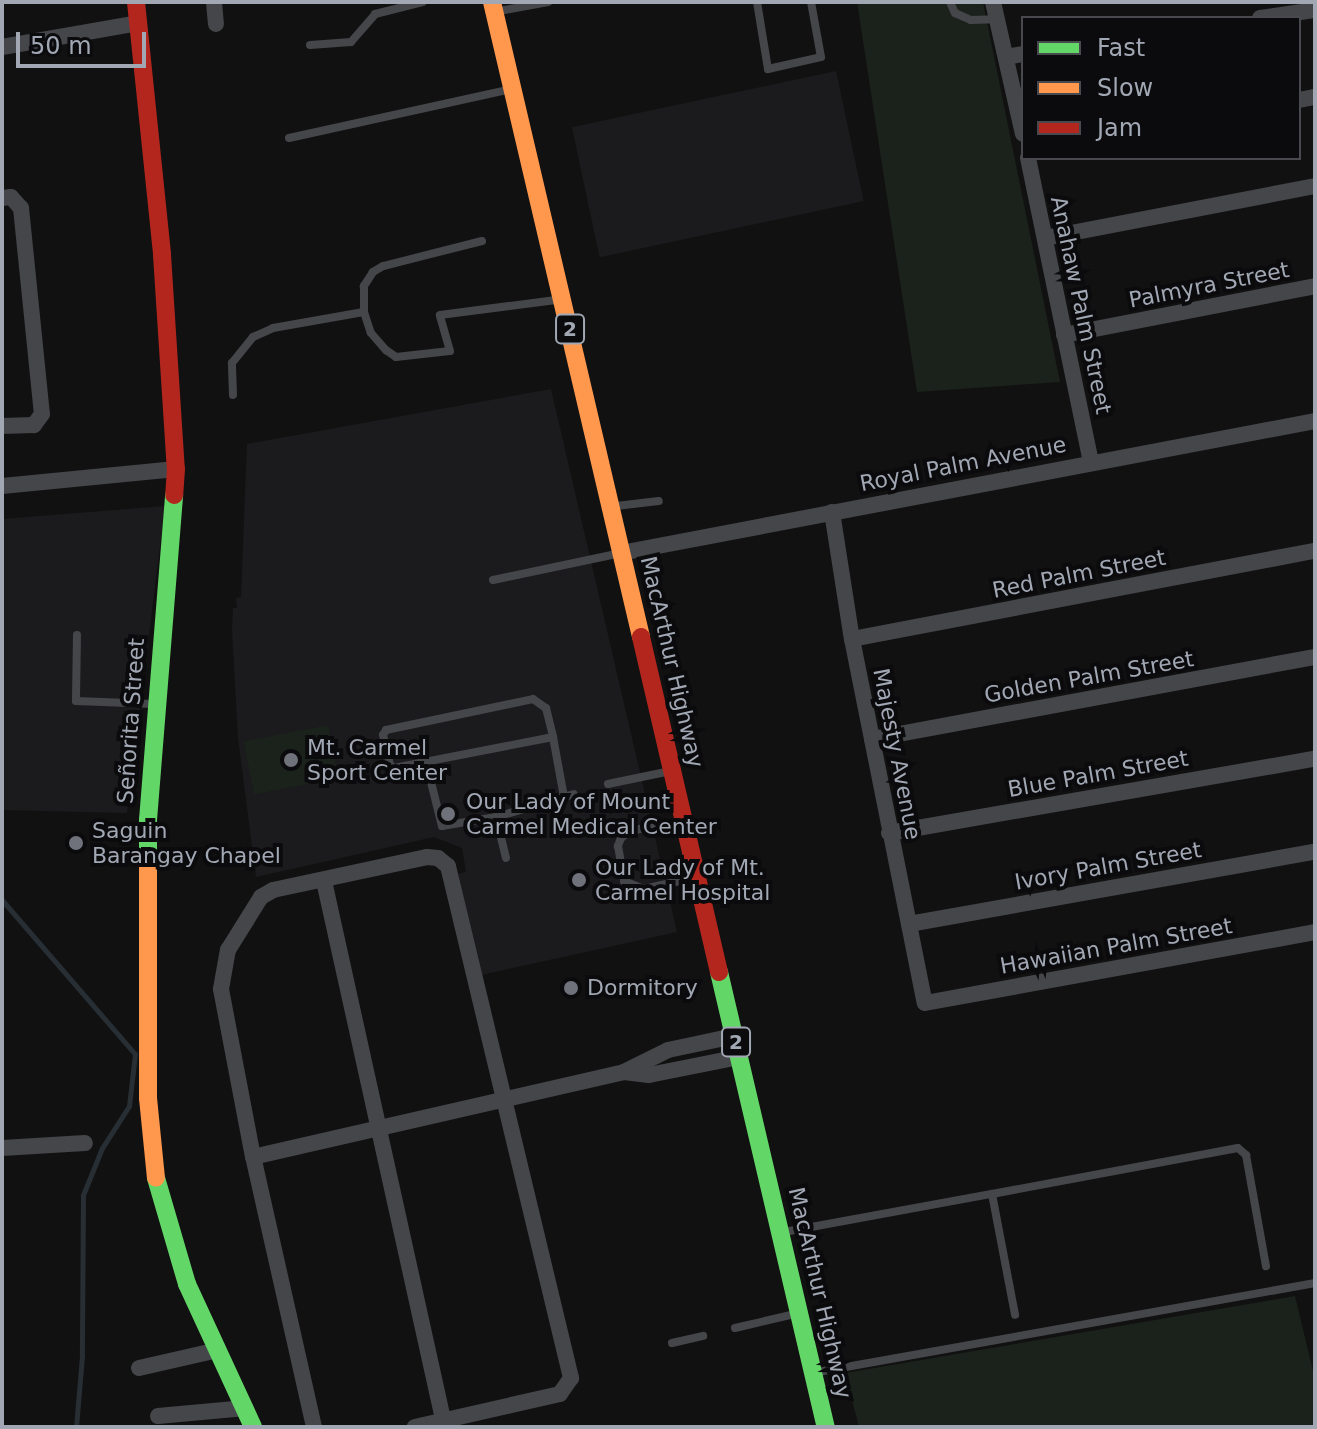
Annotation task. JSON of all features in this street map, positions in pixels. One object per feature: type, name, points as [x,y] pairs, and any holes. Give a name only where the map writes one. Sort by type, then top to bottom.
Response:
[{"type":"main road","name":"Señorita Street","points":[[136,2],[162,255],[176,469],[155,704],[145,919],[148,1098],[154,1170],[187,1284],[253,1427]]},
{"type":"main road","name":"MacArthur Highway","points":[[493,7],[564,299],[826,1427]]},
{"type":"street","points":[[214,2],[216,24]]},
{"type":"street","points":[[995,10],[1014,56],[1021,117]]},
{"type":"street","points":[[1274,16],[1315,10]]},
{"type":"street","points":[[2,47],[138,23]]},
{"type":"street","name":"Anahaw Palm Street","points":[[1030,160],[1091,461]]},
{"type":"street","points":[[1045,238],[1315,186]]},
{"type":"street","points":[[2,198],[11,197],[21,208],[42,414],[34,425],[2,426]]},
{"type":"street","name":"Palmyra Street","points":[[1064,335],[1315,286]]},
{"type":"street","name":"Royal Palm Avenue","points":[[621,553],[1091,461],[1315,421]]},
{"type":"street","points":[[2,486],[176,469]]},
{"type":"street","name":"Majesty Avenue","points":[[832,512],[852,639],[925,1003]]},
{"type":"street","name":"Red Palm Street","points":[[852,639],[1315,551]]},
{"type":"street","name":"Golden Palm Street","points":[[872,739],[1315,657]]},
{"type":"street","name":"Blue Palm Street","points":[[889,833],[1315,759]]},
{"type":"street","name":"Ivory Palm Street","points":[[909,924],[1315,852]]},
{"type":"street","points":[[314,1427],[253,1157],[221,989],[228,950],[261,897],[286,885],[324,881],[427,857],[438,858],[448,866],[507,1101],[571,1378],[560,1394],[415,1427]]},
{"type":"street","points":[[324,881],[443,1419]]},
{"type":"street","name":"Hawaiian Palm Street","points":[[925,1003],[1315,932]]},
{"type":"street","points":[[253,1157],[624,1072],[668,1050],[734,1036]]},
{"type":"street","points":[[668,1050],[673,1069]]},
{"type":"street","points":[[624,1072],[649,1075],[739,1057]]},
{"type":"street","points":[[2,1148],[85,1143]]},
{"type":"street","points":[[139,1368],[218,1350]]},
{"type":"street","points":[[158,1416],[246,1408]]},
{"type":"lane","points":[[310,45],[351,42],[375,14],[423,2]]},
{"type":"lane","points":[[493,7],[548,2]]},
{"type":"lane","points":[[757,2],[768,69],[821,57],[811,2]]},
{"type":"lane","points":[[950,2],[955,13],[971,20],[995,10]]},
{"type":"lane","points":[[289,138],[513,89]]},
{"type":"lane","points":[[482,241],[383,266],[373,272],[364,286],[364,312],[371,333],[396,357],[450,351],[440,315],[564,299]]},
{"type":"lane","points":[[233,395],[232,363],[253,337],[273,328],[364,312]]},
{"type":"lane","points":[[611,507],[659,501]]},
{"type":"lane","points":[[493,580],[621,553]]},
{"type":"lane","points":[[77,635],[76,701],[155,704]]},
{"type":"lane","points":[[553,737],[392,767],[384,732],[533,699],[546,708],[553,737],[564,797]]},
{"type":"lane","points":[[426,762],[442,826],[496,817],[574,794]]},
{"type":"lane","points":[[608,784],[673,771]]},
{"type":"lane","points":[[496,817],[506,858]]},
{"type":"lane","points":[[684,820],[630,831],[621,838],[618,846],[624,881],[644,889],[697,877]]},
{"type":"lane","points":[[781,1233],[1238,1148],[1246,1155],[1266,1266]]},
{"type":"lane","points":[[992,1194],[1015,1315]]},
{"type":"lane","points":[[814,1373],[1315,1283]]},
{"type":"lane","points":[[735,1328],[800,1313]]},
{"type":"lane","points":[[672,1343],[703,1336]]},
{"type":"shaded area","points":[[857,2],[983,2],[1060,382],[917,392]]},
{"type":"shaded area","points":[[836,71],[864,201],[600,257],[572,127]]},
{"type":"shaded area","points":[[551,389],[677,932],[481,975],[458,874],[466,872],[462,848],[434,837],[256,877],[238,738],[232,630],[233,608],[237,608],[236,598],[241,597],[247,444]]},
{"type":"shaded area","points":[[165,506],[127,813],[2,810],[2,519]]},
{"type":"shaded area","name":"Mt. Carmel Sport Center","points":[[328,725],[338,778],[254,794],[244,741]]},
{"type":"shaded area","points":[[1295,1296],[1315,1379],[1315,1427],[859,1427],[845,1373]]},
{"type":"waterway","points":[[2,900],[135,1054],[129,1106],[102,1148],[83,1195],[82,1356],[76,1427]]},
{"type":"traffic: fast","points":[[148,866],[148,820],[174,495]]},
{"type":"traffic: fast","points":[[719,972],[826,1427]]},
{"type":"traffic: fast","points":[[156,1178],[187,1284],[253,1427]]},
{"type":"traffic: slow","points":[[492,2],[641,637]]},
{"type":"traffic: slow","points":[[148,866],[148,1098],[156,1178]]},
{"type":"traffic: jam","points":[[136,2],[162,255],[176,469],[174,495]]},
{"type":"traffic: jam","points":[[641,637],[719,972]]},
{"type":"place","name":"Mt. Carmel Sport Center","points":[[291,760]]},
{"type":"place","name":"Our Lady of Mount Carmel Medical Center","points":[[448,814]]},
{"type":"place","name":"Saguin Barangay Chapel","points":[[76,843]]},
{"type":"place","name":"Our Lady of Mt. Carmel Hospital","points":[[579,880]]},
{"type":"place","name":"Dormitory","points":[[571,988]]}]
